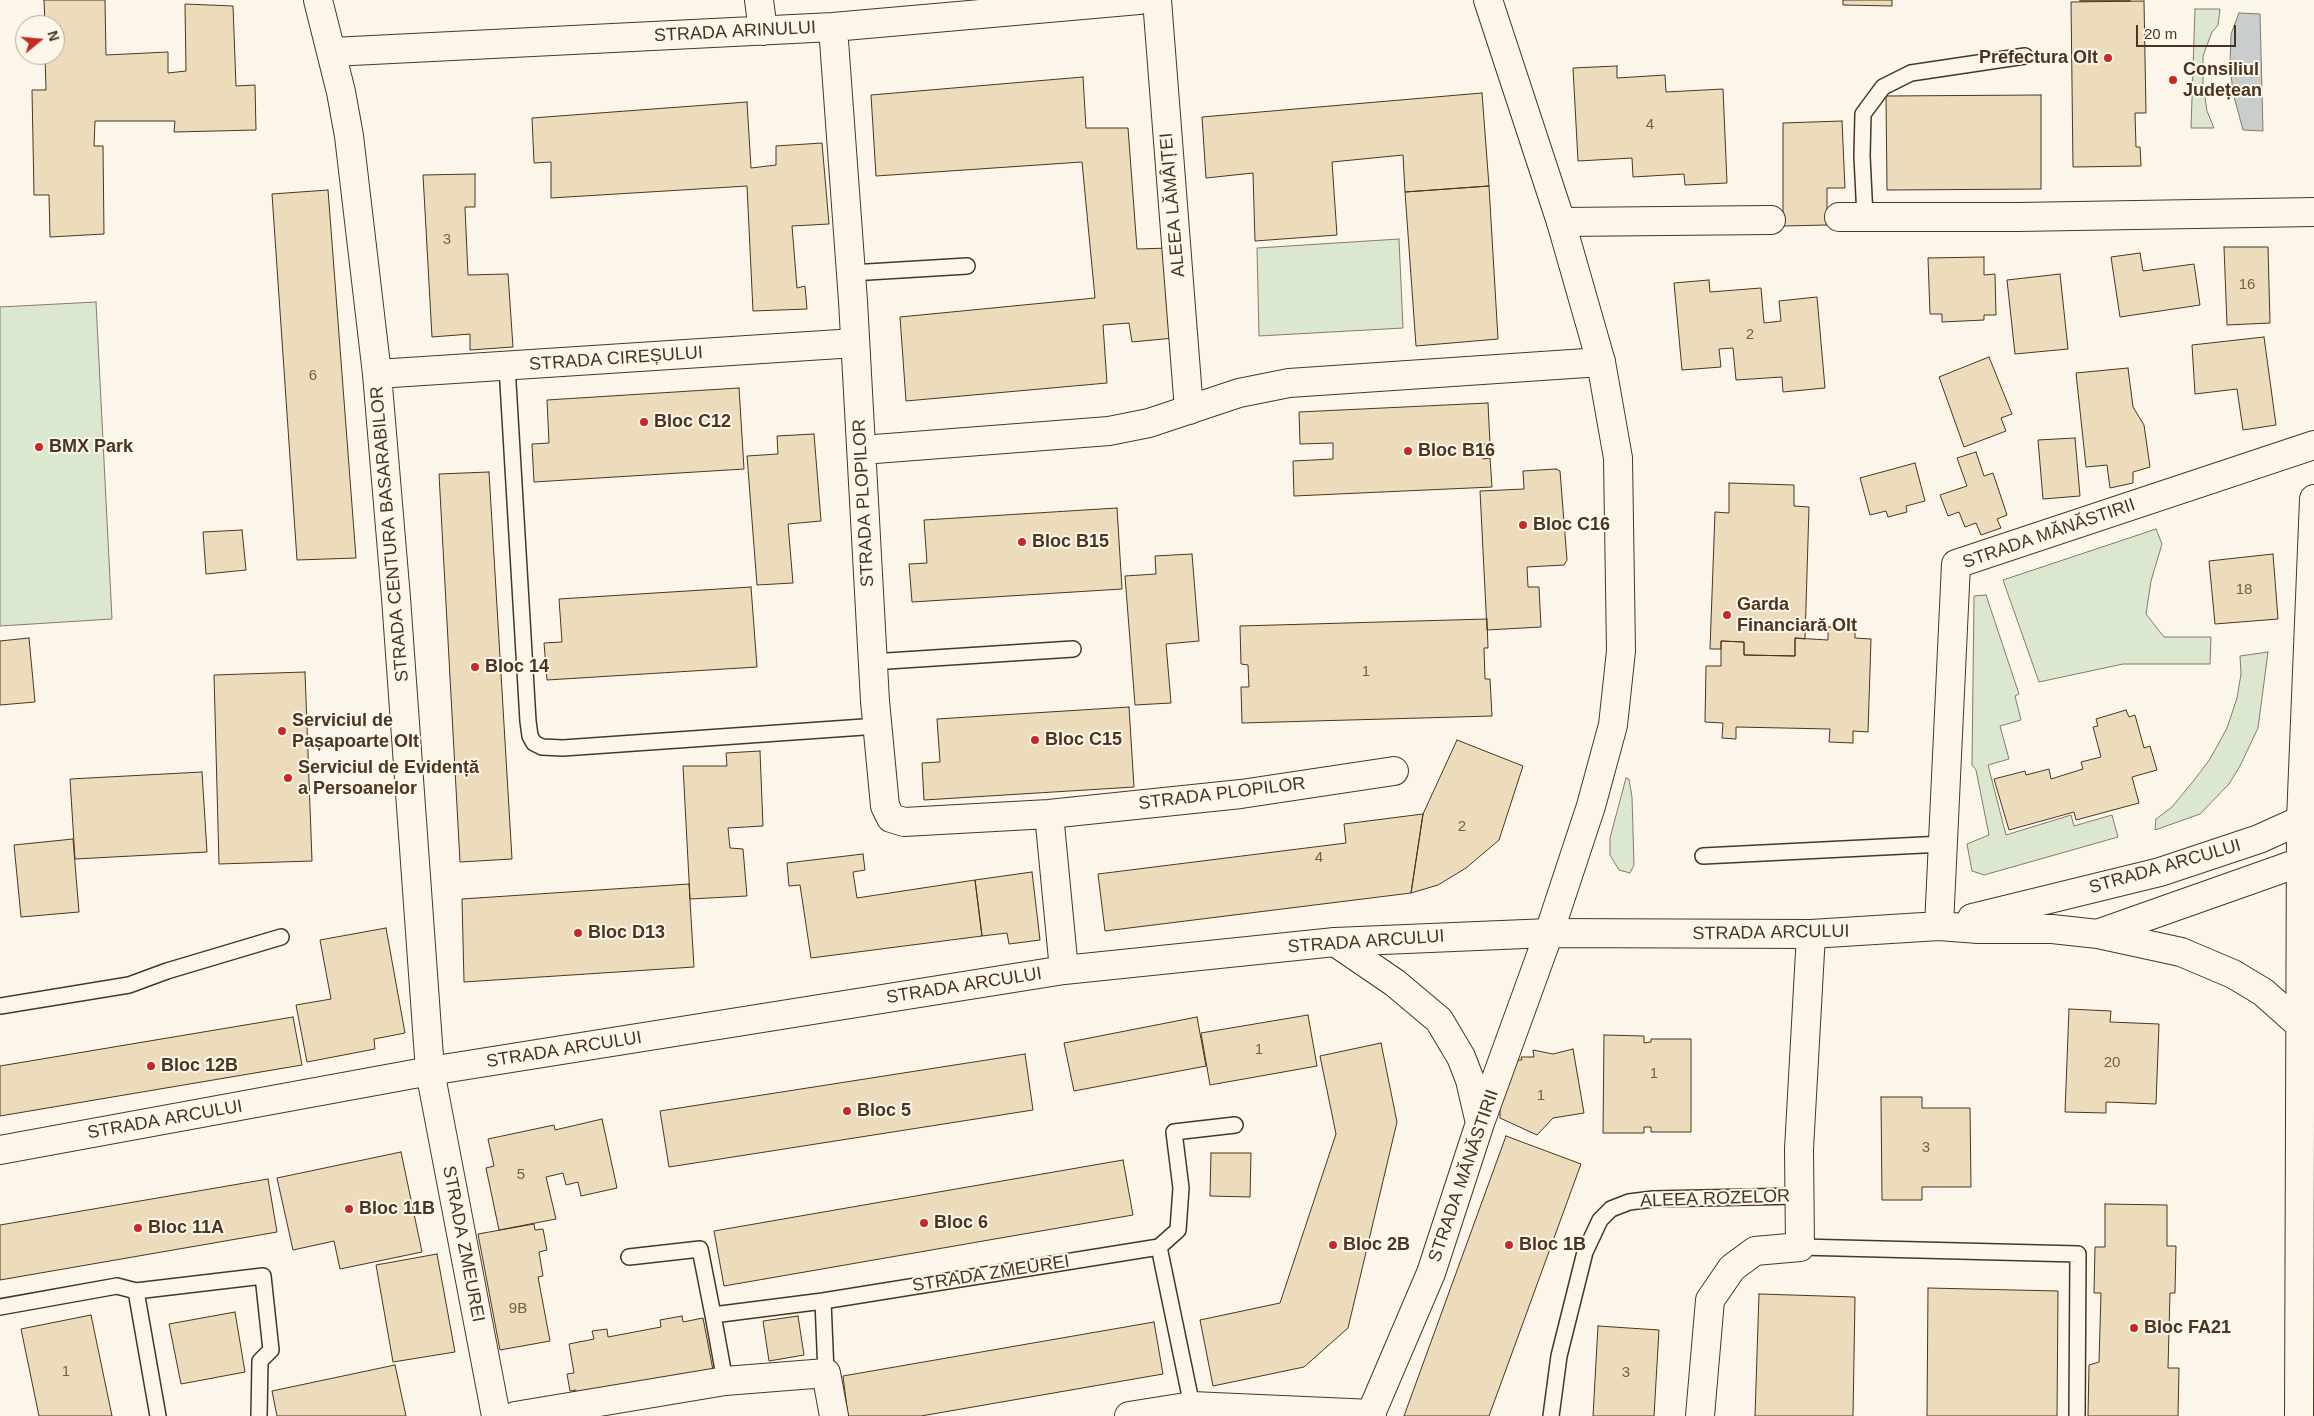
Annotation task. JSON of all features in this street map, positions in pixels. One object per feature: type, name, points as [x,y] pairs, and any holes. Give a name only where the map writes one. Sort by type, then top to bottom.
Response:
[{"type":"street","name":"STRADA CENTURA BASARABILOR","points":[[318,0],[332,52],[349,136],[377,374],[396,598],[430,1072]]},
{"type":"street","points":[[759,0],[763,31]]},
{"type":"street","name":"STRADA ARINULUI","points":[[332,52],[833,27],[1139,0]]},
{"type":"street","name":"ALEEA LĂMÂIȚEI","points":[[1157,0],[1190,410]]},
{"type":"street","name":"STRADA MĂNĂSTIRII","points":[[1371,1415],[1431,1272],[1480,1123],[1549,933],[1592,806],[1612,725],[1621,651],[1618,458],[1601,362],[1561,222],[1488,0]]},
{"type":"street","name":"STRADA PLOPILOR","points":[[833,27],[862,450],[872,662],[885,806],[891,818],[904,822],[1049,814],[1241,794],[1394,771]]},
{"type":"street","points":[[1852,217],[2314,212]]},
{"type":"street","points":[[1561,222],[1771,220]]},
{"type":"street","name":"STRADA CIREȘULUI","points":[[377,374],[855,343]]},
{"type":"street","points":[[862,450],[1109,431],[1149,423],[1239,393],[1289,382],[1601,362]]},
{"type":"street","name":"STRADA MĂNĂSTIRII","points":[[1939,926],[1956,564],[2314,445]]},
{"type":"street","points":[[2298,1416],[2300,1024],[2307,858],[2314,499]]},
{"type":"street","points":[[1049,814],[1064,970]]},
{"type":"street","name":"STRADA ARCULUI","points":[[1939,926],[2160,872],[2259,839],[2308,816]]},
{"type":"street","name":"STRADA ARCULUI","points":[[2098,934],[2307,858]]},
{"type":"street","name":"STRADA ARCULUI","points":[[0,1150],[430,1072],[1064,970],[1335,942],[1549,933],[1811,934],[1939,926],[1978,929],[2052,929],[2098,934],[2181,952],[2233,974],[2269,995],[2300,1024]]},
{"type":"street","name":"ALEEA ROZELOR","points":[[1800,1247],[1799,1149],[1811,934]]},
{"type":"street","points":[[1335,942],[1395,982],[1439,1020],[1461,1057],[1470,1080],[1480,1123]]},
{"type":"street","name":"STRADA ZMEUREI","points":[[430,1072],[496,1416]]},
{"type":"street","points":[[1700,1416],[1710,1300],[1732,1268],[1755,1252],[1800,1247]]},
{"type":"street","points":[[515,1416],[725,1381],[826,1373],[834,1416]]},
{"type":"street","points":[[1129,1416],[1192,1406],[1371,1415]]},
{"type":"lane","points":[[1852,217],[1862,156],[1863,114],[1883,87],[1911,73],[2025,56]]},
{"type":"lane","points":[[851,274],[967,266]]},
{"type":"lane","points":[[507,366],[528,721],[530,736],[534,743],[542,747],[563,748],[878,726]]},
{"type":"lane","points":[[872,662],[1073,649]]},
{"type":"lane","points":[[1703,856],[1943,844]]},
{"type":"lane","points":[[0,1006],[129,985],[167,971],[281,937]]},
{"type":"lane","points":[[1192,1406],[1159,1247],[1178,1230],[1181,1188],[1174,1132],[1235,1125]]},
{"type":"lane","name":"ALEEA ROZELOR","points":[[1551,1416],[1559,1356],[1585,1252],[1600,1220],[1611,1209],[1629,1202],[1654,1199],[1800,1196]]},
{"type":"lane","name":"STRADA ZMEUREI","points":[[713,1315],[823,1301],[1159,1247]]},
{"type":"lane","points":[[1800,1247],[2078,1254],[2077,1416]]},
{"type":"lane","points":[[629,1256],[700,1249],[725,1381]]},
{"type":"lane","points":[[0,1307],[117,1286],[136,1291],[263,1276],[271,1350],[260,1361],[259,1416]]},
{"type":"lane","points":[[136,1291],[158,1416]]},
{"type":"lane","points":[[823,1301],[826,1373]]},
{"type":"green space","points":[[2195,9],[2220,9],[2218,25],[2212,32],[2203,56],[2203,83],[2207,111],[2214,128],[2191,128]]},
{"type":"green space","points":[[1399,239],[1403,328],[1259,336],[1257,248]]},
{"type":"green space","points":[[96,302],[112,619],[0,626],[0,307]]},
{"type":"green space","points":[[2156,529],[2162,544],[2151,581],[2146,614],[2164,637],[2211,637],[2210,664],[2123,664],[2039,682],[2003,580]]},
{"type":"green space","points":[[1986,595],[2019,694],[2015,696],[2021,720],[2000,726],[2009,759],[1988,765],[2006,835],[2071,815],[2074,826],[2112,815],[2118,837],[1984,875],[1972,871],[1967,844],[1989,835],[1976,770],[1972,765],[1974,596]]},
{"type":"green space","points":[[2268,652],[2258,728],[2229,784],[2200,814],[2155,830],[2156,819],[2172,807],[2195,779],[2210,759],[2227,728],[2237,698],[2241,674],[2240,656]]},
{"type":"green space","points":[[1626,778],[1629,779],[1632,797],[1634,865],[1630,873],[1619,870],[1610,855],[1610,838]]},
{"type":"shaded area","points":[[2239,13],[2260,14],[2263,131],[2243,130],[2233,93],[2230,64],[2231,34]]},
{"type":"building","points":[[44,0],[105,0],[106,55],[168,52],[168,73],[186,71],[185,4],[233,6],[236,86],[255,85],[256,130],[174,132],[175,121],[95,121],[94,146],[103,146],[104,234],[50,237],[49,195],[34,195],[32,90],[46,90],[45,65],[65,65],[65,15],[45,15]]},
{"type":"building","points":[[1843,0],[1892,0],[1892,6],[1843,5]]},
{"type":"building","points":[[2130,0],[2130,1],[2080,1]]},
{"type":"building","name":"Prefectura Olt","points":[[2144,1],[2146,113],[2135,113],[2136,147],[2140,147],[2141,166],[2073,167],[2071,2]]},
{"type":"building","points":[[1617,66],[1617,78],[1665,75],[1666,92],[1723,89],[1727,183],[1685,185],[1684,174],[1633,177],[1632,158],[1578,161],[1573,68]]},
{"type":"building","points":[[1083,77],[1086,128],[1128,128],[1137,249],[1169,248],[1174,338],[1132,342],[1129,323],[1103,325],[1107,383],[906,401],[900,317],[1095,298],[1082,162],[876,176],[871,95]]},
{"type":"building","points":[[1482,93],[1489,186],[1405,192],[1403,155],[1332,162],[1337,235],[1255,241],[1253,173],[1206,178],[1202,117]]},
{"type":"building","points":[[2041,95],[2041,189],[1887,190],[1886,96]]},
{"type":"building","points":[[747,102],[751,168],[776,165],[776,146],[822,143],[829,224],[792,226],[797,288],[805,286],[807,309],[753,311],[747,186],[551,198],[551,162],[534,163],[532,118]]},
{"type":"building","points":[[1842,121],[1845,188],[1827,188],[1827,225],[1783,226],[1783,123]]},
{"type":"building","points":[[475,174],[475,207],[465,207],[468,275],[508,274],[513,347],[470,350],[470,334],[432,337],[423,175]]},
{"type":"building","points":[[1489,186],[1498,339],[1416,346],[1405,192]]},
{"type":"building","points":[[328,190],[356,558],[297,560],[272,194]]},
{"type":"building","points":[[2224,247],[2268,247],[2270,323],[2227,325]]},
{"type":"building","points":[[2140,253],[2143,271],[2194,264],[2200,305],[2120,317],[2111,257]]},
{"type":"building","points":[[1984,257],[1984,275],[1995,274],[1996,315],[1984,315],[1984,320],[1942,322],[1942,314],[1930,314],[1928,258]]},
{"type":"building","points":[[2060,274],[2068,349],[2015,354],[2007,280]]},
{"type":"building","points":[[1709,280],[1710,292],[1761,288],[1764,323],[1781,321],[1779,301],[1817,297],[1825,388],[1783,392],[1782,377],[1736,380],[1733,348],[1719,349],[1721,367],[1682,370],[1674,283]]},
{"type":"building","points":[[2264,337],[2276,425],[2243,430],[2237,389],[2195,394],[2192,345]]},
{"type":"building","points":[[1989,357],[2012,414],[2001,418],[2006,431],[1964,447],[1939,377]]},
{"type":"building","points":[[2128,368],[2133,407],[2144,425],[2150,467],[2133,472],[2133,483],[2110,488],[2107,465],[2086,467],[2076,373]]},
{"type":"building","name":"Bloc C12","points":[[739,388],[744,469],[534,482],[532,444],[549,443],[547,400]]},
{"type":"building","name":"Bloc B16","points":[[1488,403],[1490,444],[1483,444],[1483,459],[1490,458],[1492,487],[1294,496],[1293,461],[1333,459],[1333,443],[1300,444],[1299,412]]},
{"type":"building","points":[[814,434],[821,521],[788,524],[793,583],[757,585],[747,456],[778,454],[777,436]]},
{"type":"building","points":[[2075,438],[2080,496],[2043,499],[2038,440]]},
{"type":"building","points":[[1976,452],[1984,476],[1993,473],[2007,515],[1997,519],[2001,528],[1981,535],[1976,523],[1965,527],[1959,512],[1948,516],[1940,495],[1967,486],[1957,458]]},
{"type":"building","points":[[1915,463],[1925,501],[1906,506],[1907,512],[1888,517],[1886,511],[1870,515],[1860,478]]},
{"type":"building","name":"Bloc C16","points":[[1556,469],[1560,471],[1567,560],[1564,565],[1527,567],[1528,587],[1539,587],[1541,627],[1487,630],[1480,491],[1524,489],[1523,471]]},
{"type":"building","name":"Bloc 14","points":[[489,472],[512,859],[460,862],[439,474]]},
{"type":"building","points":[[1729,483],[1794,485],[1794,506],[1809,507],[1805,639],[1795,638],[1795,656],[1744,655],[1744,642],[1721,641],[1721,649],[1710,649],[1715,512],[1729,513]]},
{"type":"building","name":"Bloc B15","points":[[1117,508],[1122,589],[912,602],[909,564],[927,563],[924,520]]},
{"type":"building","points":[[242,530],[246,570],[206,574],[203,532]]},
{"type":"building","points":[[1192,554],[1199,641],[1166,644],[1171,703],[1135,705],[1125,576],[1156,574],[1155,556]]},
{"type":"building","points":[[2273,554],[2278,619],[2215,624],[2209,561]]},
{"type":"building","points":[[751,587],[757,667],[547,680],[544,643],[562,642],[559,599]]},
{"type":"building","points":[[1487,619],[1488,648],[1484,648],[1485,679],[1490,679],[1492,716],[1242,723],[1241,687],[1249,687],[1248,665],[1241,664],[1240,626]]},
{"type":"building","points":[[1828,627],[1855,628],[1855,638],[1871,639],[1868,732],[1853,731],[1853,743],[1829,742],[1830,729],[1736,727],[1736,739],[1722,738],[1723,723],[1705,722],[1706,666],[1721,666],[1721,641],[1744,642],[1744,655],[1795,656],[1795,638],[1828,640]]},
{"type":"building","points":[[29,638],[35,702],[0,705],[0,641]]},
{"type":"building","points":[[305,672],[312,861],[219,864],[214,675]]},
{"type":"building","name":"Bloc C15","points":[[1129,707],[1134,787],[924,800],[922,763],[940,762],[937,719]]},
{"type":"building","points":[[2126,710],[2129,717],[2135,715],[2144,748],[2150,746],[2157,770],[2132,777],[2139,803],[2076,820],[2074,812],[2009,830],[1994,779],[2025,771],[2026,775],[2049,769],[2051,779],[2083,769],[2081,762],[2101,757],[2093,727],[2098,726],[2096,719]]},
{"type":"building","points":[[1457,740],[1523,766],[1499,840],[1466,868],[1438,885],[1411,893],[1423,814]]},
{"type":"building","name":"Bloc D13","points":[[760,751],[763,826],[728,828],[730,848],[743,849],[747,896],[690,899],[683,766],[727,766],[726,753]]},
{"type":"building","points":[[202,772],[207,852],[75,859],[70,779]]},
{"type":"building","points":[[1423,814],[1411,893],[1105,931],[1098,874],[1346,843],[1344,824]]},
{"type":"building","points":[[73,839],[79,912],[21,917],[14,845]]},
{"type":"building","points":[[863,854],[865,870],[853,872],[857,898],[975,880],[982,936],[811,958],[800,885],[789,886],[787,863]]},
{"type":"building","points":[[1032,872],[1040,940],[1009,944],[1007,933],[982,936],[975,880]]},
{"type":"building","name":"Bloc D13","points":[[689,884],[694,967],[464,982],[462,899]]},
{"type":"building","points":[[386,928],[405,1033],[374,1039],[375,1049],[307,1062],[296,1005],[331,999],[320,940]]},
{"type":"building","points":[[2069,1009],[2111,1011],[2110,1022],[2159,1024],[2156,1104],[2106,1102],[2106,1113],[2065,1112]]},
{"type":"building","points":[[1308,1015],[1317,1066],[1210,1085],[1201,1033]]},
{"type":"building","name":"Bloc 12B","points":[[293,1017],[302,1065],[0,1116],[0,1066]]},
{"type":"building","points":[[1197,1017],[1206,1066],[1074,1091],[1064,1043]]},
{"type":"building","points":[[1604,1035],[1644,1036],[1644,1043],[1651,1042],[1651,1039],[1691,1039],[1691,1132],[1651,1132],[1651,1127],[1644,1127],[1644,1133],[1603,1133]]},
{"type":"building","name":"Bloc 2B","points":[[1381,1043],[1397,1122],[1348,1328],[1304,1367],[1213,1386],[1200,1320],[1280,1303],[1336,1134],[1320,1056]]},
{"type":"building","points":[[1573,1049],[1584,1113],[1553,1118],[1537,1135],[1500,1118],[1500,1103],[1508,1060],[1522,1060],[1521,1057],[1534,1057],[1533,1050],[1553,1054]]},
{"type":"building","name":"Bloc 5","points":[[1025,1054],[1033,1110],[669,1167],[660,1111]]},
{"type":"building","points":[[1881,1097],[1922,1097],[1922,1108],[1970,1108],[1971,1187],[1922,1187],[1922,1200],[1882,1200]]},
{"type":"building","points":[[602,1119],[617,1188],[581,1196],[578,1182],[566,1185],[563,1173],[546,1177],[556,1219],[499,1230],[486,1168],[494,1166],[488,1139],[554,1125],[555,1130]]},
{"type":"building","name":"Bloc 1B","points":[[1506,1136],[1581,1164],[1489,1416],[1404,1416]]},
{"type":"building","name":"Bloc 11B","points":[[401,1152],[422,1252],[340,1269],[334,1241],[293,1250],[277,1178]]},
{"type":"building","points":[[1211,1153],[1251,1153],[1250,1197],[1210,1196]]},
{"type":"building","name":"Bloc 6","points":[[1123,1160],[1133,1215],[724,1286],[714,1231]]},
{"type":"building","name":"Bloc 11A","points":[[268,1179],[277,1232],[0,1280],[0,1225]]},
{"type":"building","name":"Bloc FA21","points":[[2105,1204],[2167,1205],[2167,1246],[2176,1246],[2175,1293],[2170,1293],[2168,1368],[2179,1368],[2178,1416],[2088,1416],[2089,1365],[2099,1362],[2101,1293],[2094,1293],[2095,1247],[2105,1247]]},
{"type":"building","points":[[534,1224],[535,1230],[543,1229],[547,1250],[539,1252],[543,1276],[538,1277],[550,1341],[500,1350],[478,1234]]},
{"type":"building","points":[[437,1254],[455,1352],[393,1362],[376,1265]]},
{"type":"building","points":[[1928,1288],[2058,1291],[2057,1416],[1927,1416]]},
{"type":"building","points":[[1759,1294],[1855,1297],[1853,1416],[1755,1416]]},
{"type":"building","points":[[235,1312],[245,1372],[181,1384],[169,1324]]},
{"type":"building","points":[[91,1315],[112,1416],[39,1416],[21,1329]]},
{"type":"building","points":[[682,1316],[683,1322],[703,1318],[713,1370],[576,1394],[576,1390],[570,1391],[567,1374],[574,1373],[569,1344],[594,1339],[592,1331],[607,1329],[608,1337],[661,1327],[660,1320]]},
{"type":"building","points":[[798,1316],[804,1355],[769,1361],[763,1321]]},
{"type":"building","points":[[1154,1322],[1163,1374],[921,1416],[848,1416],[843,1376]]},
{"type":"building","points":[[1598,1326],[1659,1330],[1654,1416],[1593,1416]]},
{"type":"building","points":[[395,1365],[406,1416],[277,1416],[272,1391]]},
{"type":"place","name":"Prefectura Olt","points":[[2108,58]]},
{"type":"place","name":"Consiliul Județean","points":[[2173,80]]},
{"type":"place","name":"Bloc C12","points":[[644,422]]},
{"type":"place","name":"BMX Park","points":[[39,447]]},
{"type":"place","name":"Bloc B16","points":[[1408,451]]},
{"type":"place","name":"Bloc C16","points":[[1523,525]]},
{"type":"place","name":"Bloc B15","points":[[1022,542]]},
{"type":"place","name":"Garda Financiară Olt","points":[[1727,615]]},
{"type":"place","name":"Bloc 14","points":[[475,667]]},
{"type":"place","name":"Serviciul de Pașapoarte Olt","points":[[282,731]]},
{"type":"place","name":"Bloc C15","points":[[1035,740]]},
{"type":"place","name":"Serviciul de Evidență a Persoanelor","points":[[288,778]]},
{"type":"place","name":"Bloc D13","points":[[578,933]]},
{"type":"place","name":"Bloc 12B","points":[[151,1066]]},
{"type":"place","name":"Bloc 5","points":[[847,1111]]},
{"type":"place","name":"Bloc 11B","points":[[349,1209]]},
{"type":"place","name":"Bloc 6","points":[[924,1223]]},
{"type":"place","name":"Bloc 11A","points":[[138,1228]]},
{"type":"place","name":"Bloc 2B","points":[[1333,1245]]},
{"type":"place","name":"Bloc 1B","points":[[1509,1245]]},
{"type":"place","name":"Bloc FA21","points":[[2134,1328]]}]
